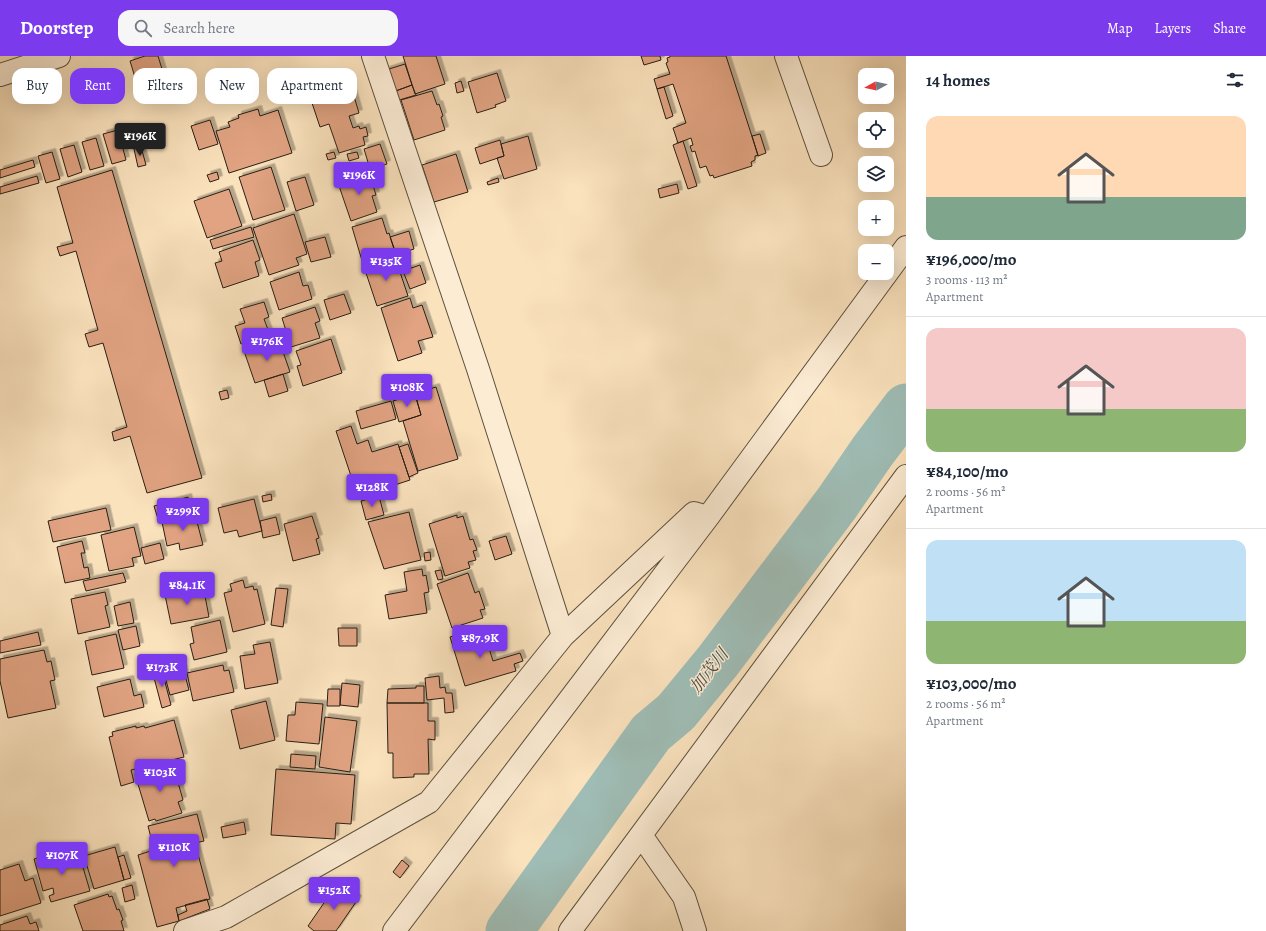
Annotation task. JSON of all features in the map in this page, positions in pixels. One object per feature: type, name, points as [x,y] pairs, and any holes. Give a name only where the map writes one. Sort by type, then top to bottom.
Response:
[{"type":"street","points":[[0,75],[59,56]]},
{"type":"street","points":[[373,56],[478,369],[564,636]]},
{"type":"street","points":[[786,56],[821,155]]},
{"type":"street","points":[[894,263],[906,247]]},
{"type":"street","points":[[394,931],[708,517],[882,280]]},
{"type":"street","points":[[570,931],[906,476]]},
{"type":"street","points":[[185,931],[226,917],[429,802],[564,636],[694,513],[708,517]]},
{"type":"street","points":[[641,835],[684,897],[695,931]]},
{"type":"building","points":[[145,56],[158,56],[162,68],[133,68],[133,71],[130,61]]},
{"type":"building","points":[[403,56],[436,56],[445,84],[415,94]]},
{"type":"building","points":[[641,56],[660,56],[661,60],[644,65]]},
{"type":"building","points":[[670,56],[726,56],[758,155],[755,156],[755,160],[751,162],[752,166],[714,178],[713,175],[710,176],[706,166],[700,168],[695,151],[692,152],[690,146],[693,145],[691,138],[678,143],[673,128],[686,123],[673,84],[657,89],[654,79],[670,74],[666,63],[668,62],[667,58]]},
{"type":"building","points":[[405,64],[412,85],[393,92],[386,70]]},
{"type":"building","points":[[497,73],[506,101],[495,105],[496,107],[477,113],[468,82]]},
{"type":"building","points":[[461,81],[464,91],[457,93],[455,83]]},
{"type":"building","points":[[412,85],[416,95],[396,101],[393,92]]},
{"type":"building","points":[[664,87],[673,116],[666,119],[657,89]]},
{"type":"building","points":[[432,91],[443,116],[441,117],[445,130],[414,140],[401,100]]},
{"type":"building","points":[[312,104],[356,104],[359,113],[349,116],[353,128],[359,126],[360,129],[366,127],[368,136],[363,137],[365,145],[339,153],[329,124],[320,127]]},
{"type":"building","points":[[258,109],[260,116],[278,110],[292,153],[229,173],[216,131],[230,127],[228,122],[239,118],[238,115]]},
{"type":"building","points":[[210,120],[218,144],[199,150],[191,126]]},
{"type":"building","points":[[118,130],[126,160],[112,164],[103,134]]},
{"type":"building","points":[[760,134],[766,153],[758,156],[752,136]]},
{"type":"building","points":[[528,136],[537,169],[504,179],[497,158],[504,156],[501,144]]},
{"type":"building","points":[[96,138],[104,166],[90,170],[82,142]]},
{"type":"building","points":[[500,140],[504,156],[480,164],[475,148]]},
{"type":"building","points":[[683,141],[697,186],[688,189],[673,145]]},
{"type":"building","points":[[380,144],[387,164],[370,169],[364,149]]},
{"type":"building","points":[[74,145],[82,172],[68,177],[60,149]]},
{"type":"building","points":[[141,147],[146,165],[138,167],[134,149]]},
{"type":"building","points":[[52,152],[60,179],[46,183],[38,156]]},
{"type":"building","points":[[334,152],[336,158],[328,160],[326,154]]},
{"type":"building","points":[[357,152],[359,158],[349,161],[347,154]]},
{"type":"building","points":[[456,154],[468,192],[434,202],[422,165]]},
{"type":"building","points":[[33,160],[35,167],[0,178],[0,170]]},
{"type":"building","points":[[271,167],[285,210],[253,220],[239,177]]},
{"type":"building","points":[[112,170],[202,478],[147,493],[130,436],[114,441],[112,432],[127,427],[103,343],[89,347],[85,334],[98,330],[76,251],[60,256],[57,247],[73,243],[57,187]]},
{"type":"building","points":[[217,172],[219,179],[210,182],[207,175]]},
{"type":"building","points":[[369,173],[376,195],[372,196],[377,212],[351,221],[338,183]]},
{"type":"building","points":[[37,176],[39,183],[0,194],[0,187]]},
{"type":"building","points":[[305,177],[314,205],[296,211],[287,182]]},
{"type":"building","points":[[498,178],[499,182],[488,185],[487,182]]},
{"type":"building","points":[[677,184],[679,193],[660,198],[658,189]]},
{"type":"building","points":[[229,189],[242,226],[207,238],[194,201]]},
{"type":"building","points":[[294,214],[307,254],[296,258],[299,265],[269,275],[253,228]]},
{"type":"building","points":[[382,218],[396,254],[363,264],[352,227]]},
{"type":"building","points":[[251,227],[254,237],[213,249],[210,240]]},
{"type":"building","points":[[409,231],[414,249],[396,255],[390,237]]},
{"type":"building","points":[[325,237],[331,257],[311,262],[305,242]]},
{"type":"building","points":[[253,240],[260,260],[255,262],[259,276],[223,288],[215,263],[222,261],[219,252]]},
{"type":"building","points":[[395,257],[408,296],[377,306],[364,267]]},
{"type":"building","points":[[420,265],[426,283],[410,289],[403,271]]},
{"type":"building","points":[[299,272],[303,286],[308,285],[312,299],[279,310],[270,282]]},
{"type":"building","points":[[344,294],[351,313],[330,320],[324,300]]},
{"type":"building","points":[[410,298],[413,308],[422,305],[433,337],[418,341],[422,353],[398,361],[381,308]]},
{"type":"building","points":[[264,302],[269,317],[264,319],[270,335],[241,344],[235,326],[245,323],[240,309]]},
{"type":"building","points":[[315,307],[320,321],[315,323],[320,338],[291,347],[282,318]]},
{"type":"building","points":[[331,339],[342,373],[303,386],[297,366],[301,365],[296,351]]},
{"type":"building","points":[[279,340],[290,372],[255,383],[244,351]]},
{"type":"building","points":[[283,374],[288,391],[269,397],[264,380]]},
{"type":"building","points":[[436,387],[458,459],[418,471],[403,421],[421,415],[415,394]]},
{"type":"building","points":[[227,390],[229,398],[221,400],[219,392]]},
{"type":"building","points":[[415,394],[421,415],[399,422],[393,401]]},
{"type":"building","points":[[391,401],[396,419],[361,429],[356,411]]},
{"type":"building","points":[[351,426],[357,444],[368,440],[372,452],[398,444],[410,480],[358,497],[336,431]]},
{"type":"building","points":[[408,444],[418,473],[409,477],[399,447]]},
{"type":"building","points":[[271,494],[272,500],[263,502],[262,496]]},
{"type":"building","points":[[379,496],[384,515],[366,520],[361,501]]},
{"type":"building","points":[[188,497],[191,511],[158,519],[154,506]]},
{"type":"building","points":[[254,499],[262,531],[239,537],[237,530],[224,533],[218,508]]},
{"type":"building","points":[[106,508],[111,530],[53,542],[48,521]]},
{"type":"building","points":[[409,512],[421,560],[384,569],[368,522]]},
{"type":"building","points":[[195,514],[203,545],[180,550],[179,543],[167,546],[162,522]]},
{"type":"building","points":[[457,515],[457,518],[463,516],[470,540],[473,539],[477,550],[473,551],[476,560],[468,562],[470,568],[445,576],[429,524]]},
{"type":"building","points":[[312,516],[319,538],[316,539],[320,554],[293,561],[284,524]]},
{"type":"building","points":[[276,517],[280,534],[263,538],[260,521]]},
{"type":"building","points":[[134,527],[141,556],[132,558],[134,566],[109,571],[101,535]]},
{"type":"building","points":[[506,536],[512,554],[495,560],[489,541]]},
{"type":"building","points":[[82,541],[85,553],[81,553],[84,568],[88,567],[90,578],[65,583],[57,547]]},
{"type":"building","points":[[160,543],[164,559],[145,564],[141,548]]},
{"type":"building","points":[[430,552],[431,560],[425,561],[424,553]]},
{"type":"building","points":[[422,569],[423,576],[426,575],[429,592],[424,593],[427,613],[389,619],[385,595],[407,591],[404,572]]},
{"type":"building","points":[[441,570],[443,579],[438,580],[435,571]]},
{"type":"building","points":[[123,573],[126,582],[86,591],[83,581]]},
{"type":"building","points":[[468,573],[475,593],[479,591],[485,609],[480,610],[483,618],[452,628],[437,584]]},
{"type":"building","points":[[243,580],[245,588],[253,586],[254,590],[257,589],[265,624],[233,632],[224,593],[232,591],[230,584]]},
{"type":"building","points":[[201,588],[203,597],[205,596],[209,617],[171,624],[165,595]]},
{"type":"building","points":[[276,588],[288,589],[283,627],[271,625]]},
{"type":"building","points":[[105,592],[108,605],[105,606],[110,627],[78,634],[71,599]]},
{"type":"building","points":[[130,602],[134,623],[118,626],[114,606]]},
{"type":"building","points":[[220,620],[227,652],[194,660],[190,644],[194,643],[191,627]]},
{"type":"building","points":[[136,626],[140,646],[123,650],[118,630]]},
{"type":"building","points":[[338,628],[357,628],[357,646],[339,646]]},
{"type":"building","points":[[38,632],[41,645],[0,653],[0,641]]},
{"type":"building","points":[[465,632],[467,638],[484,632],[493,661],[520,653],[523,661],[514,664],[516,671],[465,686],[450,637]]},
{"type":"building","points":[[116,634],[124,668],[92,675],[85,641]]},
{"type":"building","points":[[270,642],[278,683],[245,689],[240,656],[255,654],[253,645]]},
{"type":"building","points":[[44,650],[47,662],[51,661],[55,680],[50,681],[56,708],[8,718],[0,681],[0,659]]},
{"type":"building","points":[[223,665],[224,671],[229,670],[234,692],[193,701],[187,673]]},
{"type":"building","points":[[161,667],[171,705],[162,708],[152,670]]},
{"type":"building","points":[[183,668],[189,690],[170,695],[164,673]]},
{"type":"building","points":[[439,676],[440,688],[445,687],[446,693],[452,693],[454,712],[445,713],[444,698],[427,700],[425,678]]},
{"type":"building","points":[[130,679],[134,696],[141,694],[144,707],[104,717],[97,687]]},
{"type":"building","points":[[342,683],[360,685],[358,707],[340,705]]},
{"type":"building","points":[[416,686],[424,686],[424,703],[387,703],[388,689],[416,688]]},
{"type":"building","points":[[328,689],[340,689],[340,706],[327,706]]},
{"type":"building","points":[[266,701],[275,740],[240,749],[231,710]]},
{"type":"building","points":[[296,702],[323,704],[319,744],[286,741],[288,715],[295,715]]},
{"type":"building","points":[[387,703],[428,703],[428,721],[435,721],[435,740],[428,739],[429,774],[414,774],[414,777],[393,778],[393,753],[388,753]]},
{"type":"building","points":[[325,717],[357,721],[350,772],[319,767]]},
{"type":"building","points":[[174,720],[184,757],[131,770],[134,782],[121,786],[109,737],[113,736],[112,732],[136,726],[136,728],[144,726],[145,728]]},
{"type":"building","points":[[291,754],[316,756],[315,769],[290,767]]},
{"type":"building","points":[[173,765],[183,800],[178,802],[182,813],[156,821],[155,819],[149,821],[135,774]]},
{"type":"building","points":[[276,769],[355,775],[351,824],[336,823],[335,839],[271,835]]},
{"type":"building","points":[[197,814],[204,841],[195,843],[210,899],[176,908],[179,921],[157,927],[138,855],[154,850],[148,826]]},
{"type":"building","points":[[244,822],[246,834],[223,838],[221,827]]},
{"type":"building","points":[[115,847],[124,880],[94,889],[84,856]]},
{"type":"building","points":[[58,852],[61,860],[79,854],[90,891],[51,902],[49,896],[54,894],[53,888],[43,891],[34,859]]},
{"type":"building","points":[[124,855],[131,878],[124,880],[118,857]]},
{"type":"building","points":[[402,860],[409,866],[400,878],[393,872]]},
{"type":"building","points":[[19,864],[25,881],[33,878],[41,903],[0,916],[0,870]]},
{"type":"building","points":[[337,884],[358,899],[336,931],[314,931],[308,926]]},
{"type":"building","points":[[132,885],[135,899],[125,902],[122,888]]},
{"type":"building","points":[[108,894],[109,897],[112,896],[117,910],[119,909],[123,920],[121,921],[124,931],[83,931],[74,905]]},
{"type":"building","points":[[207,899],[210,909],[179,921],[178,915],[187,911],[185,905]]},
{"type":"building","points":[[27,916],[30,924],[36,922],[39,931],[0,931],[0,925]]},
{"type":"waterway","name":"加茂川","points":[[509,931],[651,733],[676,712],[718,661],[837,503],[872,452],[906,407]]}]
